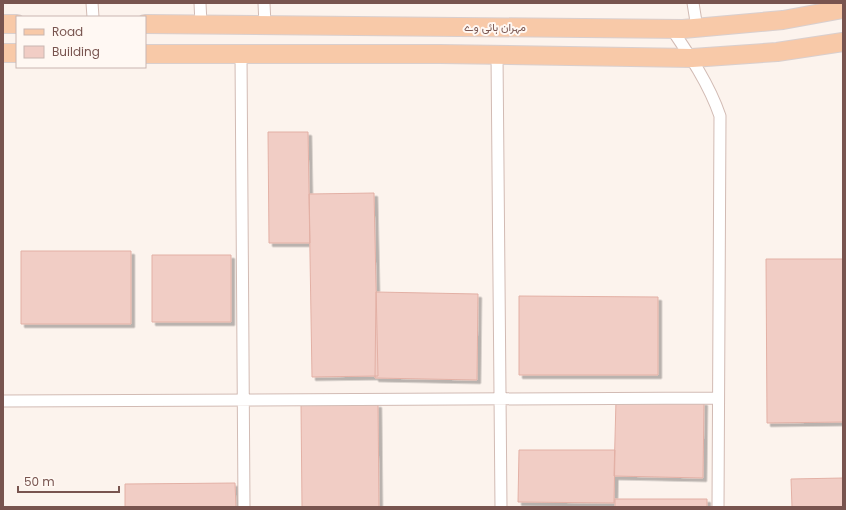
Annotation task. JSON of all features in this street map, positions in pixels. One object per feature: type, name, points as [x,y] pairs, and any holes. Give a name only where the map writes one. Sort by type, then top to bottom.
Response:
[{"type":"main road","name":"مہران ہائی وے","points":[[146,24],[696,28],[783,20],[843,10]]},
{"type":"main road","points":[[3,24],[16,24]]},
{"type":"main road","points":[[146,54],[496,55],[692,58],[777,52],[843,42]]},
{"type":"main road","points":[[3,53],[16,53]]},
{"type":"street","points":[[92,3],[93,16]]},
{"type":"street","points":[[200,3],[201,24]]},
{"type":"street","points":[[264,3],[265,25]]},
{"type":"street","points":[[693,3],[696,28]]},
{"type":"street","points":[[671,28],[692,58],[713,98],[720,116],[718,507]]},
{"type":"street","points":[[241,54],[244,507]]},
{"type":"street","points":[[496,55],[501,507]]},
{"type":"street","points":[[3,401],[718,398]]},
{"type":"building","points":[[268,132],[308,132],[310,243],[269,243]]},
{"type":"building","points":[[374,193],[378,376],[312,377],[309,194]]},
{"type":"building","points":[[21,251],[131,251],[131,324],[21,324]]},
{"type":"building","points":[[152,255],[231,255],[231,322],[152,322]]},
{"type":"building","points":[[766,259],[843,259],[843,422],[767,423]]},
{"type":"building","points":[[376,292],[478,294],[477,380],[375,378]]},
{"type":"building","points":[[519,296],[658,297],[658,375],[519,375]]},
{"type":"building","points":[[616,400],[704,402],[703,478],[614,476]]},
{"type":"building","points":[[378,404],[379,507],[302,507],[301,405]]},
{"type":"building","points":[[519,450],[615,450],[614,503],[518,502]]},
{"type":"building","points":[[843,478],[843,507],[792,507],[791,479]]},
{"type":"building","points":[[235,483],[236,507],[125,507],[125,484]]},
{"type":"building","points":[[615,499],[707,499],[707,507],[615,507]]}]
